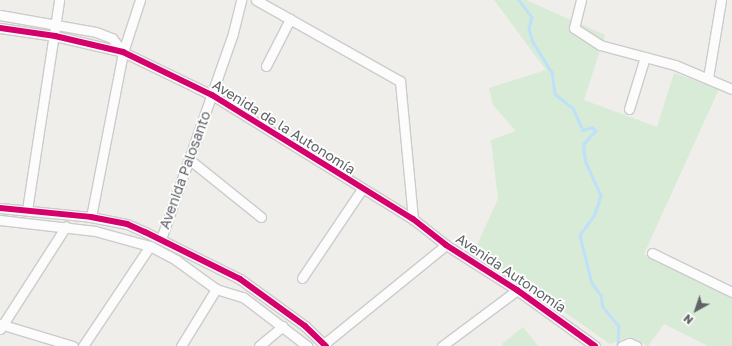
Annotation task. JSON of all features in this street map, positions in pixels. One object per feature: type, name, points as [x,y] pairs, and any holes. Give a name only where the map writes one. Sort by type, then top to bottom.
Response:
[{"type":"street","points":[[27,210],[59,0]]},
{"type":"street","points":[[91,217],[123,52],[140,0]]},
{"type":"street","name":"Avenida Palosanto","points":[[161,239],[190,160],[233,33],[241,0]]},
{"type":"street","points":[[256,0],[400,81],[413,220]]},
{"type":"street","points":[[581,0],[574,28],[600,45],[645,57],[708,78],[732,89]]},
{"type":"street","points":[[708,78],[721,0]]},
{"type":"street","name":"Avenida de la Autonomía","points":[[0,15],[96,32],[112,38],[123,52]]},
{"type":"street","points":[[266,66],[290,19]]},
{"type":"street","name":"Avenida de la Autonomía","points":[[0,28],[54,36],[123,52],[212,95],[413,220]]},
{"type":"street","points":[[629,109],[645,57]]},
{"type":"street","points":[[190,160],[261,217]]},
{"type":"street","points":[[302,278],[362,189]]},
{"type":"street","points":[[0,208],[91,217],[127,224],[240,278],[305,326],[325,345],[446,245]]},
{"type":"street","points":[[0,220],[66,226],[95,231],[150,246],[176,260],[216,290],[243,297],[283,326],[307,346]]},
{"type":"street","name":"Avenida Autonomía","points":[[413,220],[446,245],[517,290],[595,346]]},
{"type":"street","points":[[66,226],[1,326],[73,346]]},
{"type":"street","points":[[83,346],[150,246]]},
{"type":"street","points":[[652,253],[732,292]]},
{"type":"street","points":[[181,346],[216,290]]},
{"type":"street","points":[[442,346],[517,290]]},
{"type":"street","points":[[259,346],[283,326]]},
{"type":"street","points":[[622,346],[629,342],[636,346]]},
{"type":"green space","points":[[494,0],[526,0],[605,35],[584,100],[657,127],[674,73],[719,89],[644,254],[732,296],[732,346],[708,346],[664,324],[648,346],[629,337],[610,344],[475,249],[498,199],[491,140],[516,131],[493,105],[489,88],[546,70]]},
{"type":"green space","points":[[523,327],[538,346],[503,346],[502,344]]},
{"type":"waterway","points":[[519,0],[532,17],[529,29],[533,42],[552,72],[555,94],[573,108],[583,130],[592,127],[596,131],[584,144],[584,150],[586,162],[601,196],[594,216],[580,235],[592,283],[601,295],[603,307],[619,326],[618,346]]},
{"type":"cycle path","points":[[0,28],[55,36],[123,52],[212,95],[413,219],[446,245],[517,290],[595,346]]},
{"type":"cycle path","points":[[0,208],[91,217],[127,224],[240,279],[305,326],[326,346]]}]
